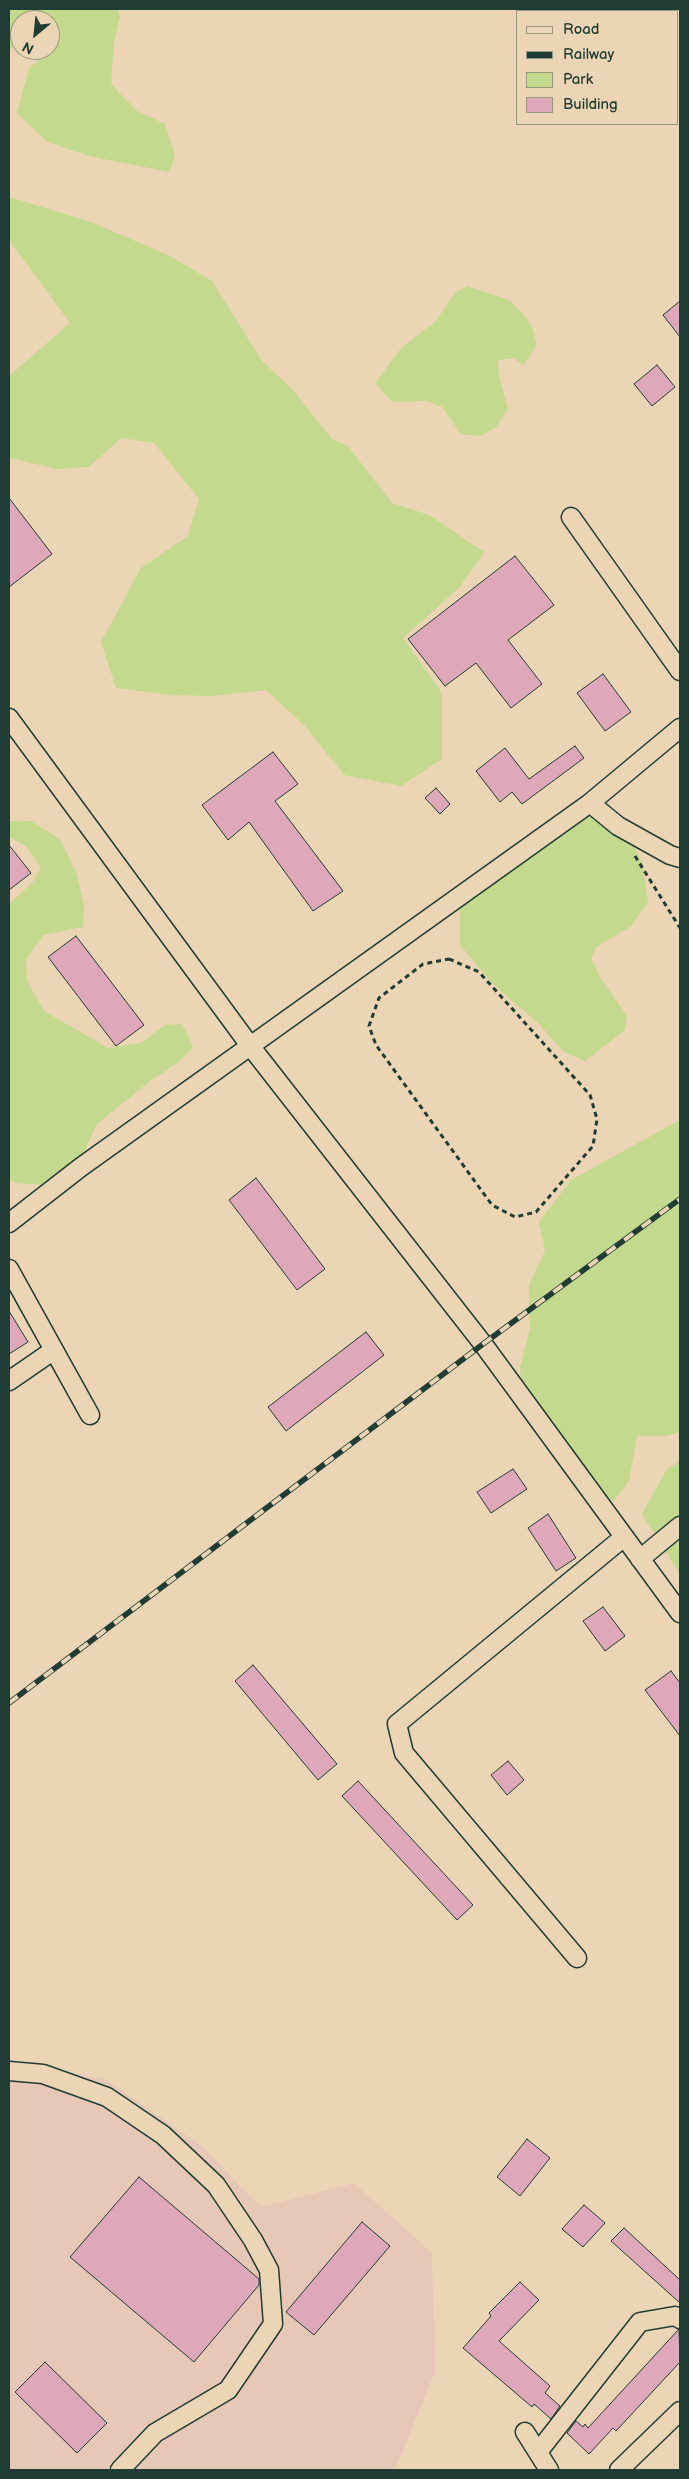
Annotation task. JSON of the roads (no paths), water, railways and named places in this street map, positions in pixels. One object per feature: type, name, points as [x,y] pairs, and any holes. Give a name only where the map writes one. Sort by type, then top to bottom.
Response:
[{"type":"street","points":[[571,518],[680,671]]},
{"type":"street","points":[[9,718],[251,1047],[483,1344],[680,1614]]},
{"type":"street","points":[[9,1223],[81,1166],[251,1047],[590,803],[680,728]]},
{"type":"street","points":[[590,803],[618,826],[670,856],[680,858]]},
{"type":"street","points":[[9,1269],[90,1415]]},
{"type":"street","points":[[9,1381],[54,1350]]},
{"type":"street","points":[[640,1559],[680,1526]]},
{"type":"street","points":[[577,1958],[404,1753],[397,1724],[624,1537]]},
{"type":"street","points":[[9,2071],[43,2074],[107,2096],[163,2134],[216,2185],[253,2240],[269,2270],[273,2324],[228,2390],[155,2433],[120,2470]]},
{"type":"street","points":[[538,2452],[640,2322],[675,2316],[680,2319]]},
{"type":"street","points":[[619,2470],[680,2411]]},
{"type":"street","points":[[525,2432],[549,2470]]},
{"type":"railway","points":[[9,1703],[483,1344],[680,1199]]}]
